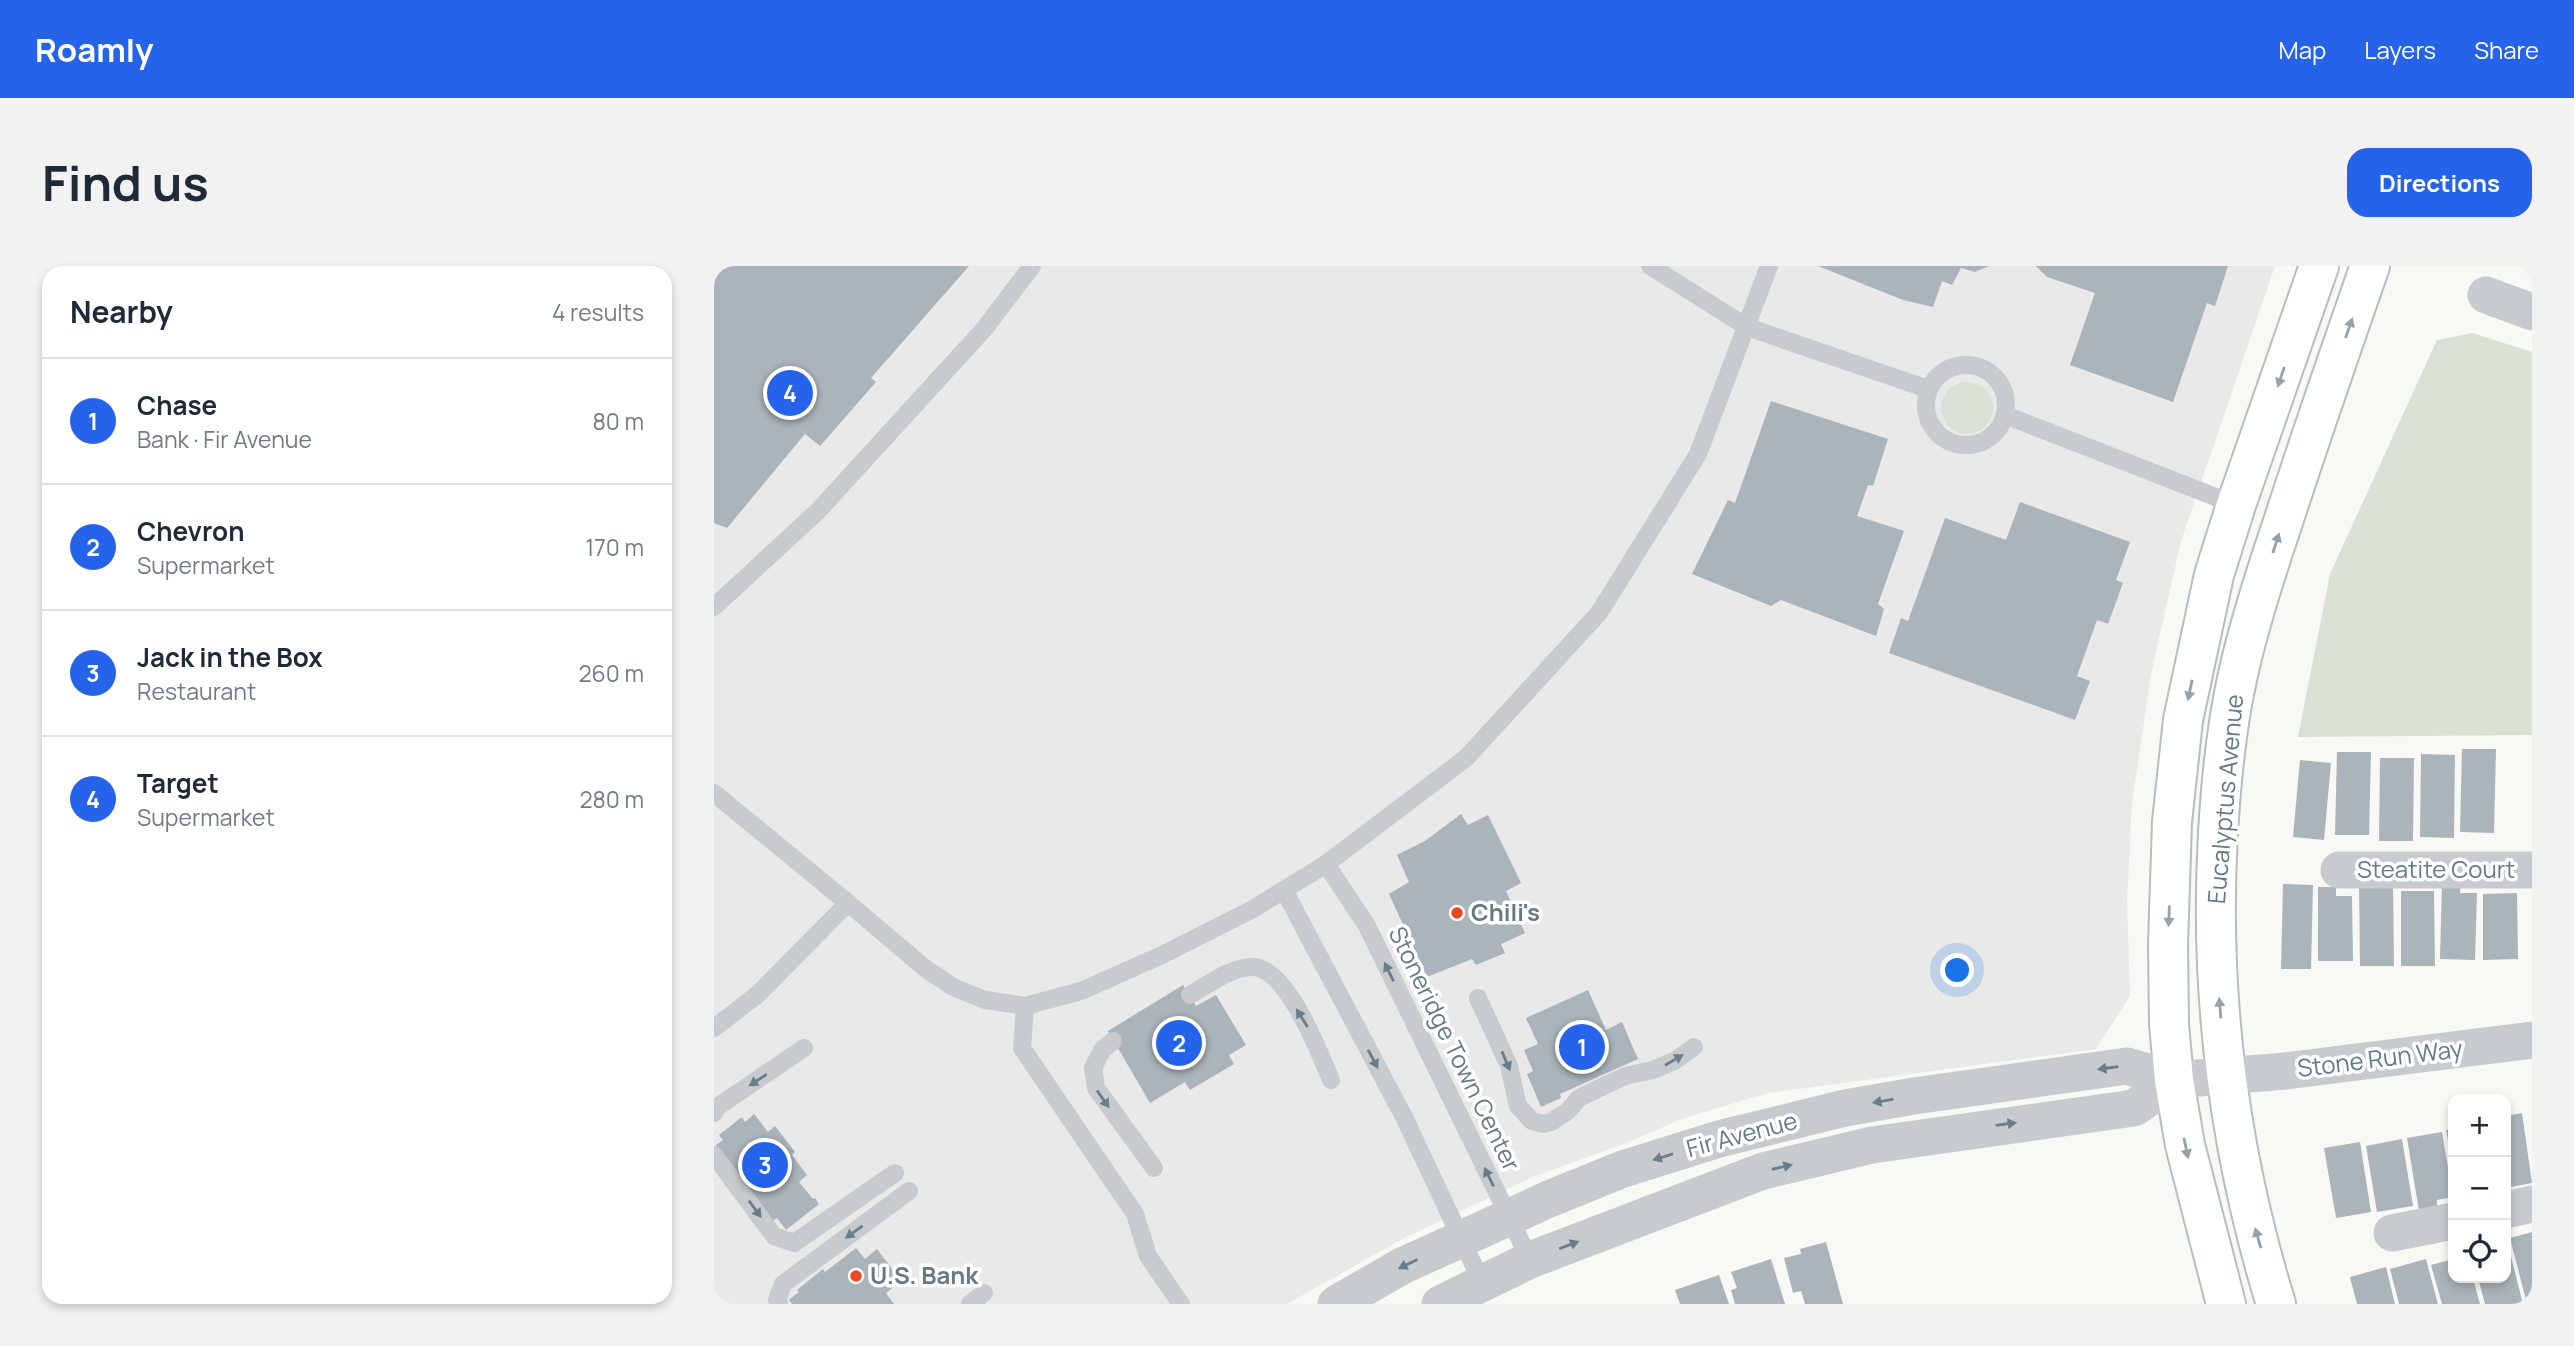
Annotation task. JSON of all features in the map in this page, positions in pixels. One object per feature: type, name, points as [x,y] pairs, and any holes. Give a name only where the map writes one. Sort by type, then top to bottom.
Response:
[{"type":"main road","name":"Eucalyptus Avenue","points":[[2227,1304],[2185,1145],[2174,1080],[2169,983],[2172,822],[2183,720],[2214,575],[2319,266]]},
{"type":"main road","name":"Eucalyptus Avenue","points":[[2276,1304],[2244,1181],[2227,1076],[2215,934],[2219,825],[2226,747],[2237,680],[2253,616],[2370,266]]},
{"type":"main road","points":[[2226,747],[2221,657],[2252,533],[2236,505]]},
{"type":"street","points":[[2486,295],[2532,312]]},
{"type":"street","name":"Steatite Court","points":[[2339,870],[2532,870]]},
{"type":"street","name":"Stone Run Way","points":[[2227,1076],[2532,1040]]},
{"type":"street","name":"Fir Avenue","points":[[1336,1304],[1402,1266],[1509,1217],[1622,1169],[1731,1136],[1845,1108],[2126,1066],[2174,1080],[2227,1076]]},
{"type":"street","name":"Fir Avenue","points":[[1440,1304],[1530,1260],[1763,1171],[1872,1145],[2134,1108],[2174,1080]]},
{"type":"street","points":[[2511,1209],[2532,1204]]},
{"type":"street","points":[[2392,1233],[2448,1222]]},
{"type":"lane","points":[[714,607],[818,511],[985,328],[1032,266]]},
{"type":"lane","points":[[1650,266],[1746,327],[1928,389]]},
{"type":"lane","points":[[714,793],[926,969],[953,987],[985,1000],[1025,1006],[1081,991],[1162,956],[1284,890],[1326,864],[1466,758],[1599,613],[1699,454],[1769,266]]},
{"type":"lane","points":[[1959,364],[1985,369],[1996,377],[2003,388],[2005,415],[1990,437],[1979,443],[1965,446],[1952,443],[1931,427],[1926,415],[1928,389],[1941,373],[1959,364]]},
{"type":"lane","points":[[2005,415],[2236,505]]},
{"type":"lane","name":"Stoneridge Town Center","points":[[1326,864],[1367,926],[1530,1260]]},
{"type":"lane","points":[[1284,890],[1404,1117],[1482,1283]]},
{"type":"lane","points":[[714,1028],[757,995],[848,903]]},
{"type":"lane","points":[[1190,995],[1230,972],[1255,967],[1278,979],[1308,1026],[1331,1080]]},
{"type":"lane","points":[[1478,998],[1509,1066],[1518,1106],[1532,1121],[1543,1124],[1567,1111],[1579,1098],[1625,1076],[1653,1070],[1674,1061],[1694,1047]]},
{"type":"lane","points":[[1025,1006],[1022,1048],[1135,1214],[1148,1256],[1181,1304]]},
{"type":"lane","points":[[1113,1041],[1102,1050],[1093,1068],[1096,1088],[1154,1168]]},
{"type":"lane","points":[[714,1113],[717,1107],[804,1048]]},
{"type":"lane","points":[[714,1155],[774,1236],[794,1242],[895,1173]]},
{"type":"lane","points":[[779,1304],[777,1300],[783,1284],[909,1191]]},
{"type":"shaded area","points":[[714,266],[2275,266],[2181,541],[2151,674],[2132,803],[2127,901],[2130,996],[2096,1049],[1768,1093],[1684,1118],[1624,1144],[1535,1176],[1404,1238],[1287,1304],[714,1304]]},
{"type":"shaded area","points":[[2472,333],[2532,352],[2532,735],[2298,737],[2330,574],[2437,340]]},
{"type":"shaded area","points":[[1967,382],[1986,389],[1993,408],[1986,427],[1967,434],[1948,427],[1941,408],[1948,389]]},
{"type":"building","points":[[714,266],[969,266],[871,378],[876,382],[820,446],[805,434],[727,528],[714,523]]},
{"type":"building","points":[[1818,266],[1989,266],[1975,272],[1961,268],[1952,285],[1942,281],[1933,307],[1903,300]]},
{"type":"building","points":[[2036,266],[2228,266],[2215,306],[2207,303],[2173,402],[2070,365],[2095,293],[2047,277]]},
{"type":"building","points":[[1771,401],[1888,439],[1873,486],[1868,485],[1857,516],[1904,531],[1878,604],[1884,609],[1876,636],[1781,600],[1771,606],[1692,574],[1728,500],[1735,503]]},
{"type":"building","points":[[2020,502],[2130,542],[2116,580],[2123,583],[2108,624],[2097,620],[2077,676],[2090,681],[2075,720],[1889,653],[1901,618],[1908,621],[1945,518],[2006,540]]},
{"type":"building","points":[[2462,749],[2496,749],[2494,833],[2460,832]]},
{"type":"building","points":[[2337,752],[2371,752],[2369,835],[2335,835]]},
{"type":"building","points":[[2421,754],[2455,755],[2454,838],[2420,837]]},
{"type":"building","points":[[2380,758],[2414,758],[2413,841],[2379,841]]},
{"type":"building","points":[[2300,760],[2331,763],[2324,840],[2293,837]]},
{"type":"building","name":"Chili's","points":[[1461,814],[1468,825],[1488,815],[1521,883],[1506,891],[1525,933],[1501,944],[1505,953],[1476,965],[1472,959],[1427,977],[1389,894],[1409,882],[1397,855],[1425,841]]},
{"type":"building","points":[[2442,883],[2461,884],[2460,893],[2477,893],[2475,960],[2440,959]]},
{"type":"building","points":[[2283,884],[2313,885],[2311,969],[2281,969]]},
{"type":"building","points":[[2359,884],[2393,884],[2394,966],[2360,966]]},
{"type":"building","points":[[2318,887],[2336,887],[2336,896],[2352,896],[2353,961],[2318,961]]},
{"type":"building","points":[[2401,891],[2434,891],[2435,966],[2401,966]]},
{"type":"building","points":[[2517,893],[2518,959],[2483,960],[2483,894]]},
{"type":"building","points":[[1183,985],[1196,1006],[1216,995],[1246,1045],[1229,1055],[1234,1064],[1190,1090],[1185,1082],[1150,1103],[1108,1031]]},
{"type":"building","points":[[1588,990],[1606,1030],[1622,1022],[1638,1059],[1560,1094],[1561,1098],[1541,1107],[1527,1074],[1533,1071],[1524,1050],[1538,1044],[1526,1018]]},
{"type":"building","points":[[2522,1113],[2532,1183],[2511,1187],[2511,1157],[2511,1115]]},
{"type":"building","points":[[754,1114],[768,1132],[775,1126],[795,1152],[792,1155],[807,1175],[799,1182],[819,1204],[786,1230],[777,1218],[773,1221],[716,1145],[723,1140],[719,1135],[742,1117],[745,1122]]},
{"type":"building","points":[[2442,1132],[2448,1167],[2448,1198],[2437,1200],[2437,1207],[2419,1211],[2407,1138]]},
{"type":"building","points":[[2402,1139],[2413,1206],[2377,1212],[2366,1146]]},
{"type":"building","points":[[2360,1142],[2371,1212],[2336,1218],[2324,1148]]},
{"type":"building","points":[[2532,1232],[2532,1304],[2527,1304],[2511,1238]]},
{"type":"building","points":[[1826,1242],[1843,1304],[1805,1304],[1801,1291],[1793,1293],[1784,1258],[1801,1254],[1800,1249]]},
{"type":"building","name":"U.S. Bank","points":[[856,1248],[865,1259],[877,1249],[901,1281],[886,1293],[894,1304],[792,1304],[789,1300],[799,1292],[797,1290]]},
{"type":"building","points":[[2511,1257],[2523,1304],[2485,1304],[2479,1283],[2511,1283]]},
{"type":"building","points":[[1771,1259],[1785,1304],[1735,1304],[1731,1290],[1737,1288],[1731,1272]]},
{"type":"building","points":[[2426,1259],[2438,1304],[2399,1304],[2390,1269]]},
{"type":"building","points":[[2448,1260],[2448,1283],[2474,1283],[2480,1304],[2442,1304],[2431,1265]]},
{"type":"building","points":[[2386,1267],[2395,1304],[2357,1304],[2350,1277]]},
{"type":"building","points":[[1719,1275],[1729,1304],[1680,1304],[1675,1290]]},
{"type":"place","name":"Target","points":[[790,393]]},
{"type":"place","name":"Chili's","points":[[1457,913]]},
{"type":"place","name":"Chevron","points":[[1179,1043]]},
{"type":"place","name":"Chase","points":[[1582,1047]]},
{"type":"place","name":"Jack in the Box","points":[[765,1165]]},
{"type":"place","name":"U.S. Bank","points":[[856,1276]]}]
